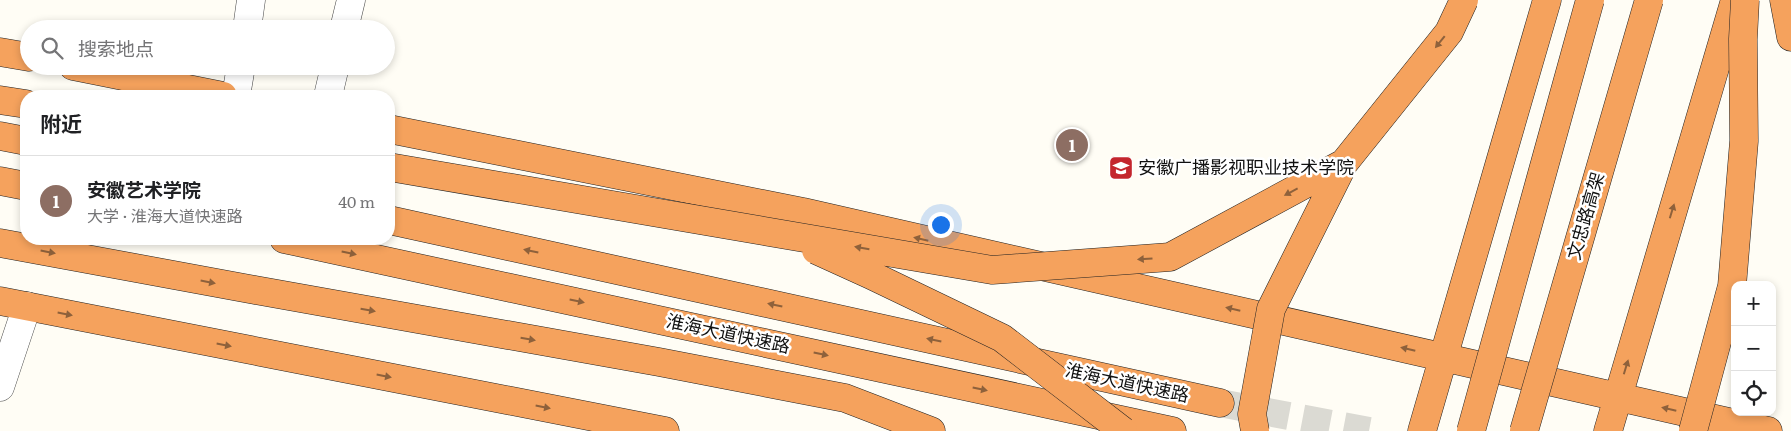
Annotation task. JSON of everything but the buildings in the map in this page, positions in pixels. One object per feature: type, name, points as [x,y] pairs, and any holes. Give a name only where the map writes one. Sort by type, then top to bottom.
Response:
[{"type":"highway","points":[[1255,431],[1252,414],[1271,309],[1344,163],[1449,32],[1464,0]]},
{"type":"highway","points":[[1422,431],[1547,0]]},
{"type":"highway","points":[[1471,431],[1590,0]]},
{"type":"highway","name":"文忠路高架","points":[[1524,431],[1649,0]]},
{"type":"highway","points":[[1608,431],[1735,0]]},
{"type":"highway","points":[[1693,431],[1732,286],[1744,141],[1742,39],[1745,0]]},
{"type":"highway","points":[[1784,0],[1791,37]]},
{"type":"highway","points":[[0,52],[20,55]]},
{"type":"highway","points":[[118,75],[193,90]]},
{"type":"highway","points":[[0,100],[20,103]]},
{"type":"highway","points":[[395,130],[803,212],[1768,431]]},
{"type":"highway","points":[[0,136],[20,140]]},
{"type":"highway","points":[[395,168],[992,270],[1170,257],[1344,163]]},
{"type":"highway","points":[[0,181],[20,185]]},
{"type":"highway","name":"淮海大道快速路","points":[[395,221],[1220,403]]},
{"type":"highway","points":[[776,233],[872,275],[1002,338],[1123,431]]},
{"type":"highway","points":[[0,243],[659,362],[845,398],[931,431]]},
{"type":"highway","name":"淮海大道快速路","points":[[312,245],[1172,431]]},
{"type":"highway","points":[[0,301],[666,431]]},
{"type":"street","points":[[248,20],[251,0]]},
{"type":"street","points":[[346,20],[351,0]]},
{"type":"street","points":[[237,90],[239,75]]},
{"type":"street","points":[[329,90],[333,75]]},
{"type":"street","points":[[0,387],[27,306]]},
{"type":"tunnel","points":[[1220,403],[1369,431]]},
{"type":"place","name":"安徽艺术学院","points":[[1072,145]]},
{"type":"place","name":"安徽广播影视职业技术学院","points":[[1121,168]]}]
